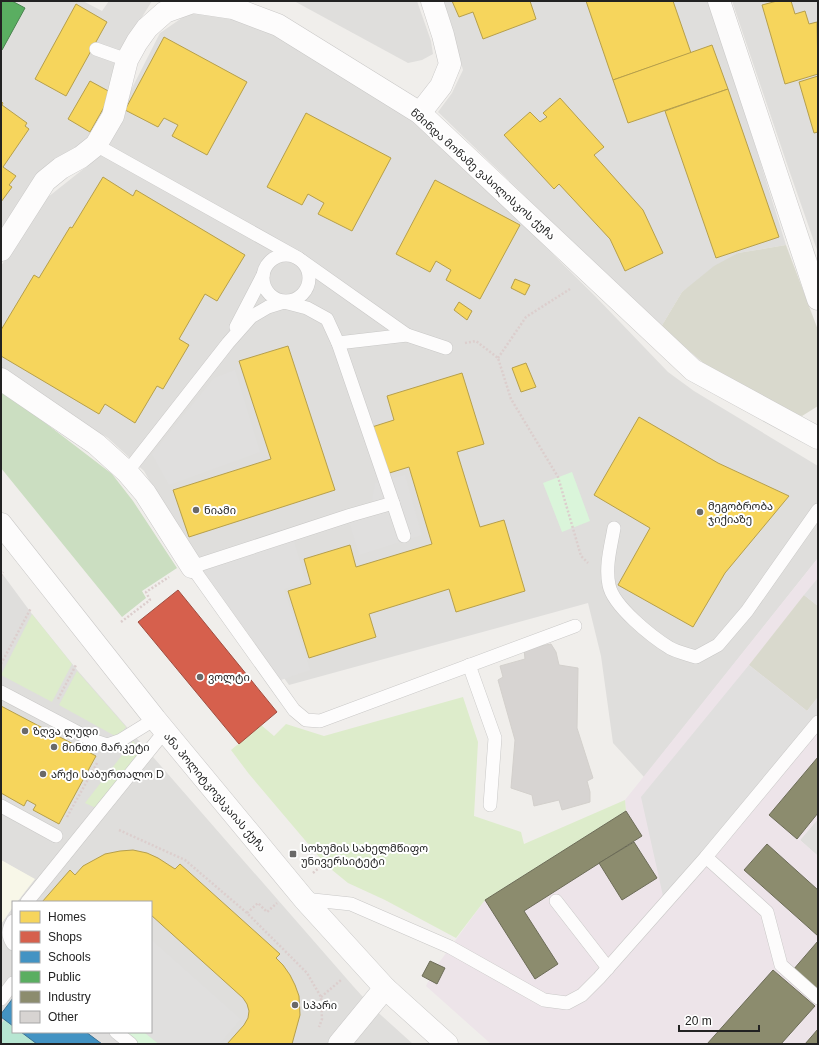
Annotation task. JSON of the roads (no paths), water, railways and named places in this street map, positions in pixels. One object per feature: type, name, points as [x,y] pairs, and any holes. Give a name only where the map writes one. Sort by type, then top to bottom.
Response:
[{"type":"street","points":[[420,113],[441,86],[450,64],[443,35],[432,1]]},
{"type":"street","points":[[719,1],[818,299]]},
{"type":"street","name":"წმინდა მოწამე ვასილისკოს ქუჩა","points":[[1,250],[45,181],[61,168],[81,157],[96,145],[113,116],[127,60],[147,28],[165,12],[193,2],[233,8],[278,25],[420,113],[693,370],[818,438]]},
{"type":"street","points":[[1,379],[96,444],[127,472],[145,492],[191,566]]},
{"type":"street","name":"ანა პოლიტკოვსკაიას ქუჩა","points":[[1,524],[160,725],[304,899],[385,988],[447,1044]]},
{"type":"street","points":[[339,1044],[385,988]]},
{"type":"lane","points":[[96,49],[127,60]]},
{"type":"lane","points":[[96,145],[298,258],[407,335],[446,348]]},
{"type":"lane","points":[[127,472],[228,343],[251,317],[268,306],[292,301],[304,292],[308,286],[308,270],[298,258],[283,255],[276,257],[265,268],[263,275],[228,343]]},
{"type":"lane","points":[[263,275],[263,282],[266,290],[276,300],[307,308],[327,319],[338,342],[404,536]]},
{"type":"lane","points":[[338,342],[407,335]]},
{"type":"lane","points":[[393,503],[191,566],[294,710],[306,720],[320,721],[575,626]]},
{"type":"lane","points":[[614,528],[607,568],[609,587],[620,607],[642,628],[670,648],[696,657],[718,645],[747,611],[818,510]]},
{"type":"lane","points":[[469,665],[495,738],[490,805]]},
{"type":"lane","points":[[1,692],[92,740],[107,745],[160,725]]},
{"type":"lane","points":[[304,899],[351,904],[450,947],[544,1000],[567,1003],[582,995],[608,968],[706,857],[818,722]]},
{"type":"lane","points":[[28,901],[160,725]]},
{"type":"lane","points":[[1,806],[56,836]]},
{"type":"lane","points":[[706,857],[767,912],[781,965],[818,998]]},
{"type":"lane","points":[[556,901],[608,968]]},
{"type":"lane","points":[[12,923],[8,929],[9,938],[12,942]]},
{"type":"lane","points":[[1,999],[12,985]]},
{"type":"lane","points":[[117,1033],[131,1044]]},
{"type":"place","name":"ნიამი","points":[[196,510]]},
{"type":"place","name":"მეგობრობა ჯიქიაზე","points":[[700,512]]},
{"type":"place","name":"ვოლტი","points":[[200,677]]},
{"type":"place","name":"ზღვა ლუდი","points":[[25,731]]},
{"type":"place","name":"მინთი მარკეტი","points":[[54,747]]},
{"type":"place","name":"არქი საბურთალო D","points":[[43,774]]},
{"type":"place","name":"სოხუმის სახელმწიფო უნივერსიტეტი","points":[[293,854]]},
{"type":"place","name":"სპარი","points":[[295,1005]]}]
